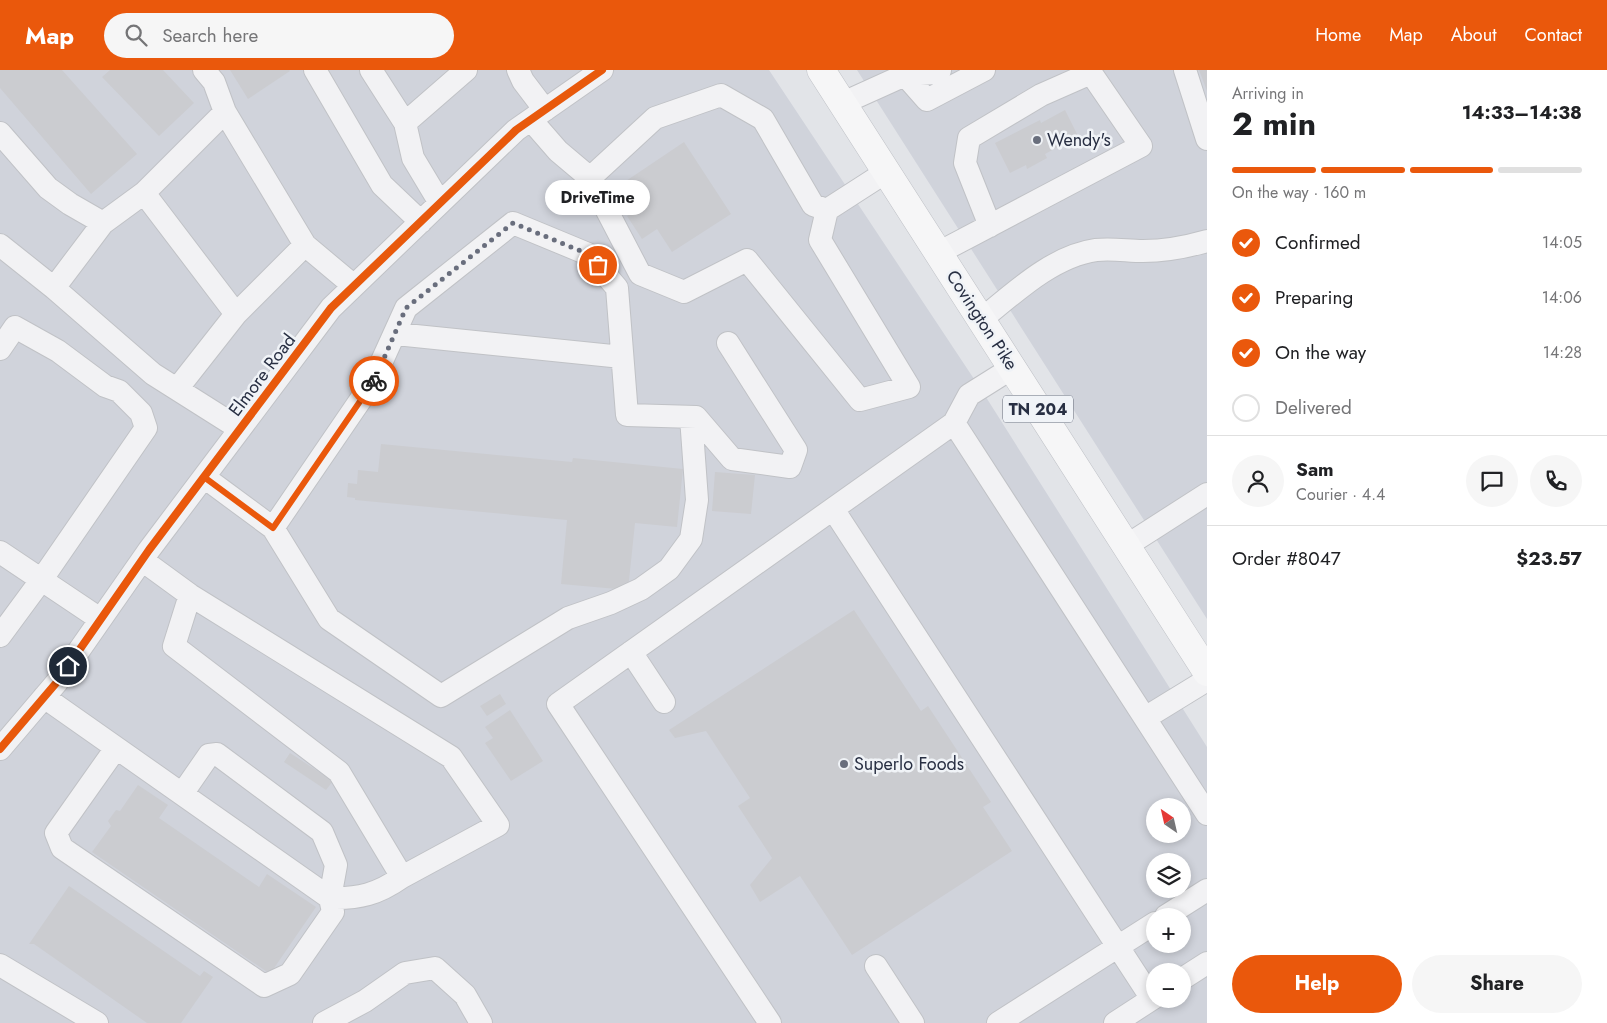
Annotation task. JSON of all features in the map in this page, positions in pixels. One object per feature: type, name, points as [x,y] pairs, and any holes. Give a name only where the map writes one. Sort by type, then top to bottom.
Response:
[{"type":"main road","name":"Covington Pike","points":[[822,70],[1207,672]]},
{"type":"street","points":[[204,70],[214,82],[225,112],[305,245],[354,286]]},
{"type":"street","points":[[315,70],[382,185],[421,222]]},
{"type":"street","points":[[371,70],[406,123],[414,158],[440,203]]},
{"type":"street","points":[[406,123],[466,70]]},
{"type":"street","points":[[518,70],[538,115],[558,152],[590,178],[640,274],[684,292],[747,260],[860,400],[909,387],[820,240],[827,210],[886,172]]},
{"type":"street","name":"Elmore Road","points":[[0,749],[44,697],[142,560],[331,308],[516,130],[602,70]]},
{"type":"street","points":[[843,103],[904,72],[935,73],[940,70]]},
{"type":"street","points":[[904,72],[926,100],[984,70]]},
{"type":"street","points":[[1186,70],[1207,138]]},
{"type":"street","points":[[938,253],[990,226],[1140,146],[1091,72],[1041,95],[969,138],[965,163],[990,226]]},
{"type":"street","points":[[590,178],[655,118],[721,95],[763,119],[813,205],[827,210]]},
{"type":"street","points":[[54,288],[103,223],[144,192],[225,112]]},
{"type":"street","points":[[0,133],[48,188],[70,204],[103,223]]},
{"type":"street","points":[[144,192],[236,314]]},
{"type":"street","points":[[273,528],[372,383],[396,334],[406,308],[513,223],[588,254],[617,288],[627,415],[696,417],[732,459],[790,467],[796,450],[728,343]]},
{"type":"street","points":[[982,319],[1023,285],[1069,258],[1097,250],[1153,250],[1188,247],[1207,240]]},
{"type":"street","points":[[0,245],[54,288],[154,374],[240,429]]},
{"type":"street","points":[[177,389],[236,314],[305,245]]},
{"type":"street","points":[[0,349],[15,327],[22,330],[58,351],[105,386],[119,391],[141,413],[146,423],[146,428],[133,448],[42,580],[0,636]]},
{"type":"street","points":[[396,334],[622,357]]},
{"type":"street","points":[[770,1023],[558,704],[954,423],[969,395],[1012,368]]},
{"type":"street","points":[[204,477],[273,528],[329,619],[441,696],[568,618],[610,604],[641,589],[669,569],[691,538],[697,500],[691,417]]},
{"type":"street","points":[[954,423],[1207,814]]},
{"type":"street","points":[[1126,546],[1207,494]]},
{"type":"street","points":[[833,509],[1117,947],[1146,988]]},
{"type":"street","points":[[0,552],[100,619]]},
{"type":"street","points":[[44,697],[330,898],[350,898],[382,890],[498,824],[451,757],[190,595],[142,560]]},
{"type":"street","points":[[190,595],[174,646],[339,772],[402,877]]},
{"type":"street","points":[[631,652],[664,702]]},
{"type":"street","points":[[1145,718],[1207,680]]},
{"type":"street","points":[[116,748],[56,833],[62,848],[264,986],[290,974],[333,912],[330,898],[336,865],[322,832],[217,754],[209,755],[182,794]]},
{"type":"street","points":[[1179,908],[1207,890]]},
{"type":"street","points":[[998,1023],[1146,929]]},
{"type":"street","points":[[1191,973],[1207,963]]},
{"type":"street","points":[[0,965],[97,1023]]},
{"type":"street","points":[[876,966],[913,1023]]},
{"type":"street","points":[[324,1023],[365,1001],[404,973],[435,968],[465,996],[481,1023]]},
{"type":"street","points":[[1128,1020],[1146,1004]]},
{"type":"shaded area","points":[[0,70],[769,70],[984,394],[1207,747],[1207,1023],[0,1023]]},
{"type":"shaded area","points":[[857,70],[1207,70],[1207,619]]},
{"type":"building","points":[[0,70],[62,70],[137,154],[91,194],[0,88]]},
{"type":"building","points":[[110,70],[163,70],[194,103],[159,136],[102,77]]},
{"type":"building","points":[[230,70],[289,70],[290,71],[248,99]]},
{"type":"building","points":[[1199,70],[1207,70],[1207,91]]},
{"type":"building","name":"Wendy's","points":[[1065,110],[1078,136],[1045,154],[1047,158],[1027,169],[1026,165],[1010,173],[995,143],[1040,120],[1041,123]]},
{"type":"building","points":[[684,142],[731,214],[672,252],[657,229],[642,239],[627,216],[642,206],[626,181]]},
{"type":"building","points":[[381,444],[572,462],[573,458],[683,469],[677,527],[635,523],[628,590],[561,584],[567,520],[355,500],[355,498],[347,497],[348,483],[357,484],[358,470],[378,472]]},
{"type":"building","points":[[715,472],[755,475],[751,514],[712,511]]},
{"type":"building","points":[[854,610],[921,711],[928,706],[991,802],[983,807],[1012,851],[852,955],[800,876],[760,902],[750,885],[772,858],[738,806],[750,798],[706,731],[675,738],[669,730]]},
{"type":"building","points":[[500,694],[506,704],[487,716],[480,706]]},
{"type":"building","points":[[510,710],[543,761],[511,781],[485,743],[493,738],[485,727]]},
{"type":"building","points":[[290,753],[333,781],[326,790],[284,762]]},
{"type":"building","points":[[138,785],[168,805],[159,818],[259,887],[267,874],[316,907],[270,974],[92,852],[111,826],[108,821],[116,810],[120,811]]},
{"type":"building","points":[[69,886],[200,976],[204,971],[213,977],[181,1023],[147,1023],[34,944],[29,944]]},
{"type":"cycle path","points":[[0,749],[57,682],[149,550],[331,308],[516,130],[602,70]]},
{"type":"way so far","points":[[374,381],[406,308],[513,223],[588,254],[598,265]]},
{"type":"place","name":"Wendy's","points":[[1037,140]]},
{"type":"place","name":"DriveTime","points":[[598,265]]},
{"type":"place","name":"Superlo Foods","points":[[844,764]]},
{"type":"route","points":[[68,666],[149,550],[204,477],[273,528],[374,381]]}]
